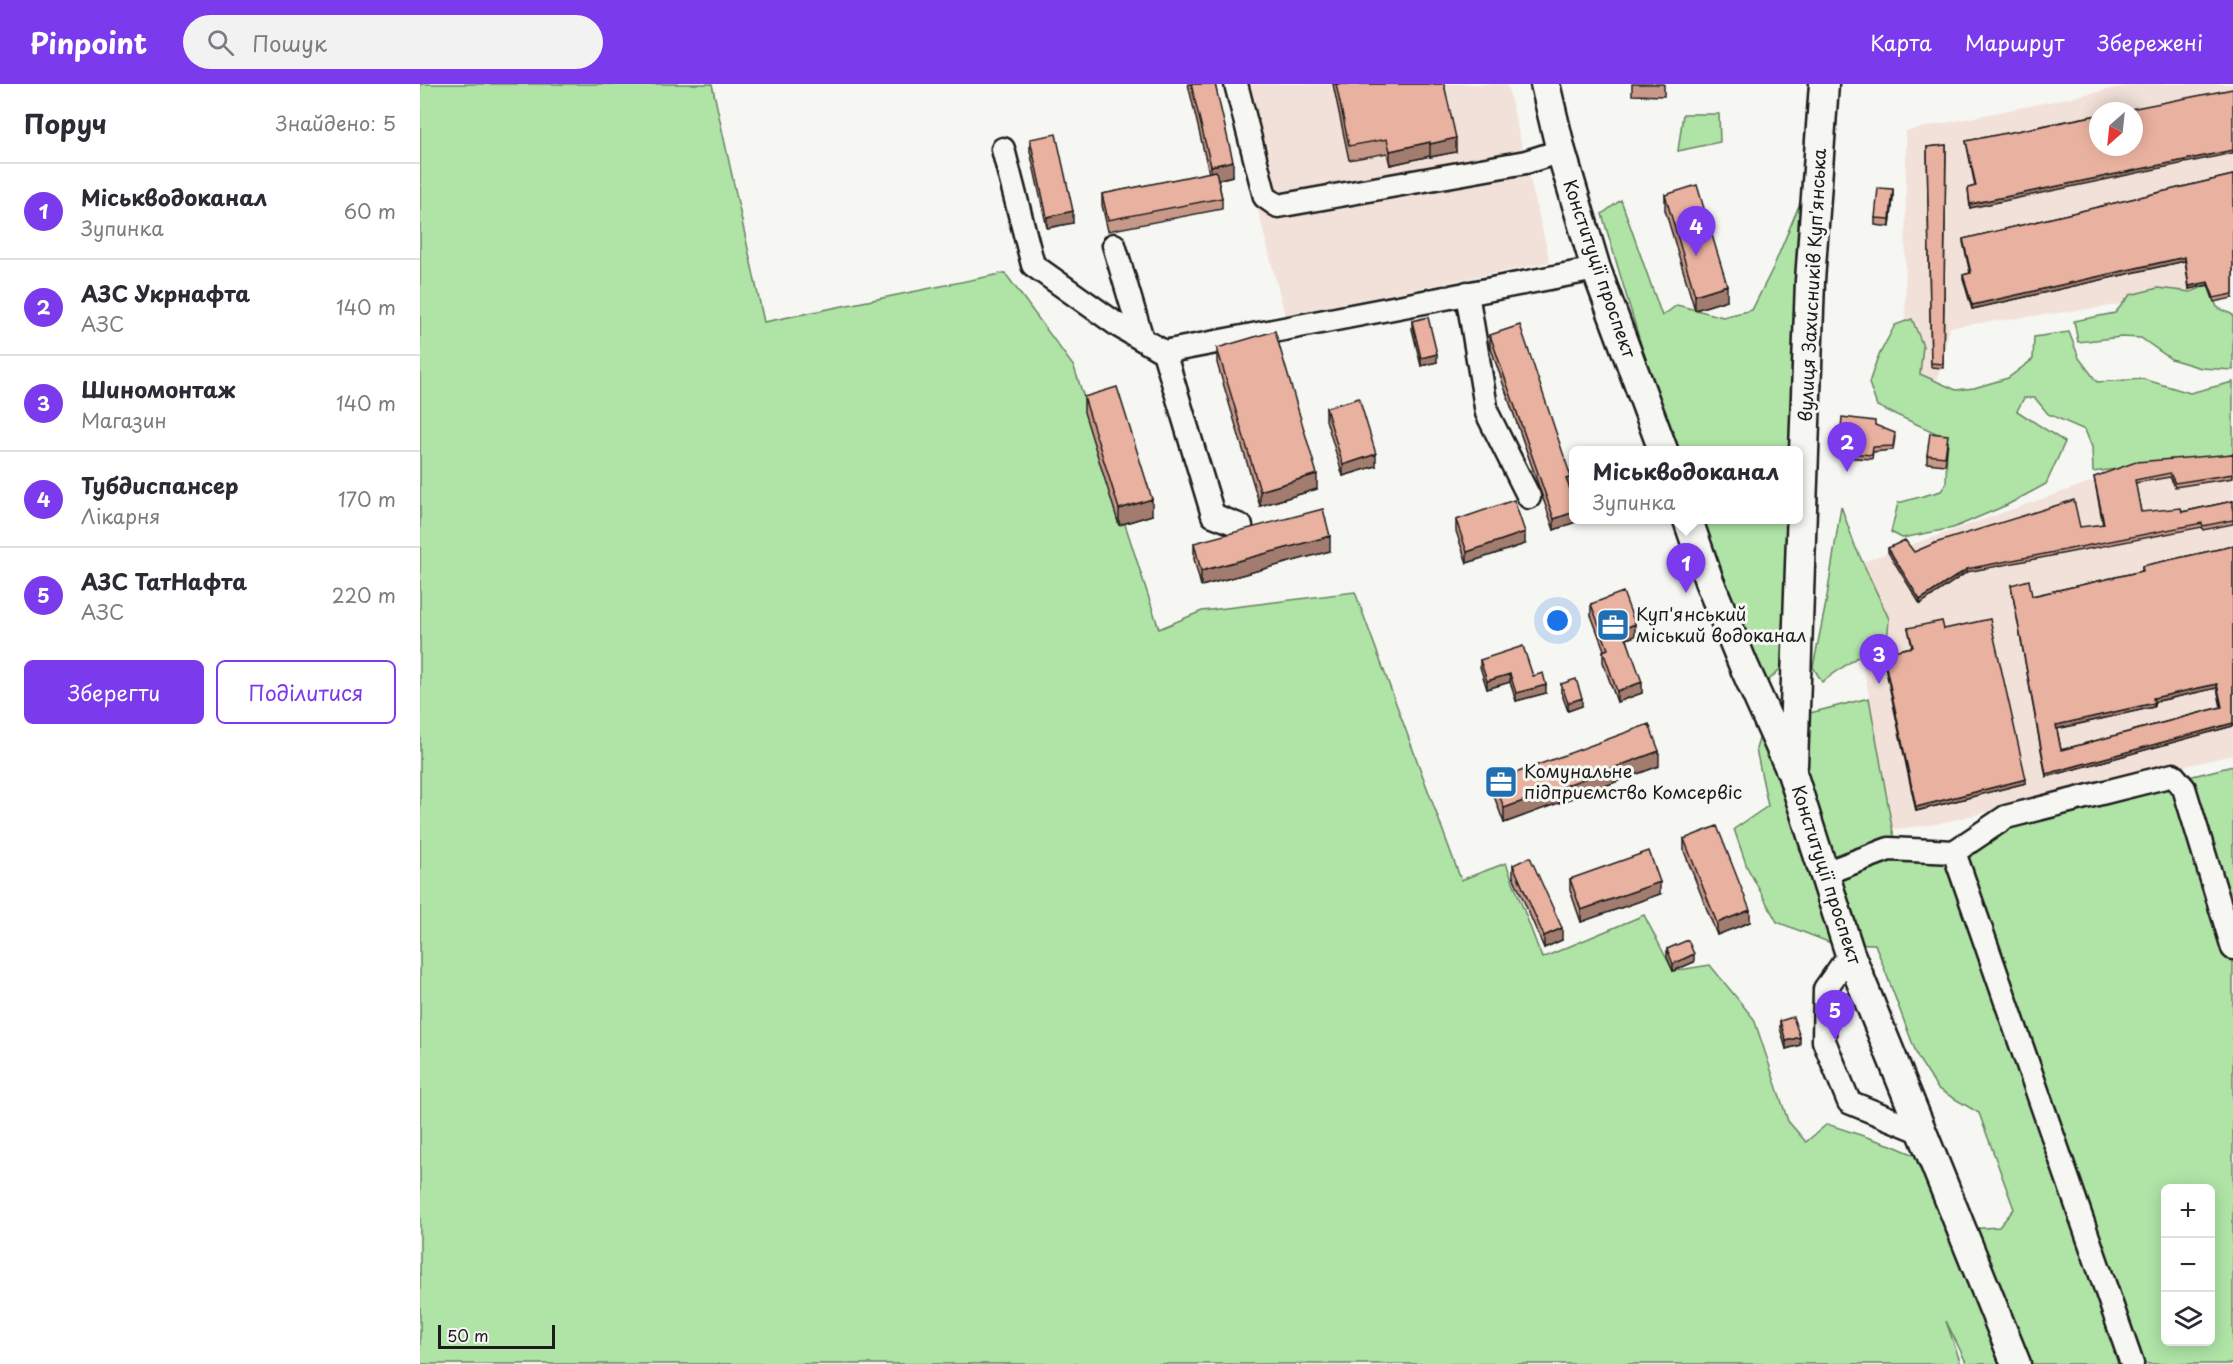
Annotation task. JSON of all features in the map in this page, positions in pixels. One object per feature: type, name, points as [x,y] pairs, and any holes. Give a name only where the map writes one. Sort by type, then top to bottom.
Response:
[{"type":"main road","name":"Конституції проспект","points":[[1545,84],[1560,151],[1596,269],[1662,446]]},
{"type":"main road","name":"вулиця Захисників Куп'янська","points":[[1803,472],[1810,281],[1824,84]]},
{"type":"main road","name":"Конституції проспект","points":[[1690,524],[1709,581],[1743,664],[1792,773],[1850,954],[2016,1364]]},
{"type":"main road","name":"вулиця Захисників Куп'янська","points":[[1792,773],[1801,524]]},
{"type":"lane","points":[[1236,84],[1265,197],[1278,206],[1526,162],[1560,151]]},
{"type":"lane","points":[[1003,149],[1033,266],[1119,326],[1164,352],[1596,269]]},
{"type":"lane","points":[[1114,245],[1142,339]]},
{"type":"lane","points":[[1467,293],[1487,413],[1528,496]]},
{"type":"lane","points":[[1164,352],[1213,516],[1241,526]]},
{"type":"lane","points":[[1825,873],[1889,849],[1954,852],[2006,817],[2173,775],[2184,788],[2233,948]]},
{"type":"lane","points":[[1954,852],[2132,1364]]},
{"type":"lane","points":[[1850,954],[1825,989],[1824,1041],[1849,1102],[1922,1132]]},
{"type":"shaded area","points":[[1225,84],[1507,84],[1550,262],[1285,315]]},
{"type":"shaded area","points":[[2136,84],[2233,84],[2233,290],[1950,327],[1937,381],[1905,392],[1906,131]]},
{"type":"shaded area","points":[[2233,457],[2233,755],[1931,825],[1894,829],[1845,568],[2136,466]]},
{"type":"green space","points":[[420,84],[712,84],[764,322],[1005,273],[1074,367],[1159,629],[1202,611],[1355,592],[1461,880],[1506,863],[1542,958],[1644,915],[1673,971],[1710,965],[1754,1019],[1788,1121],[1806,1142],[1827,1124],[1891,1145],[1948,1169],[1968,1229],[1999,1227],[2014,1209],[1979,1113],[1938,1089],[1918,1058],[1875,944],[1831,943],[1777,922],[1747,867],[1734,829],[1768,806],[1756,749],[1762,729],[1806,714],[1869,698],[1898,860],[2145,788],[2233,766],[2233,1364],[1967,1364],[1946,1321],[1961,1364],[420,1364]]},
{"type":"green space","points":[[1683,114],[1719,114],[1720,142],[1678,151]]},
{"type":"green space","points":[[1810,179],[1798,446],[1665,446],[1642,348],[1602,214],[1621,200],[1662,316],[1677,305],[1723,317],[1752,310],[1773,268]]},
{"type":"green space","points":[[2208,285],[2217,307],[2233,315],[2233,370],[2201,368],[2171,359],[2141,338],[2121,337],[2078,342],[2074,321],[2115,313],[2130,295],[2158,288],[2191,292]]},
{"type":"green space","points":[[1912,319],[1923,346],[1920,374],[1956,390],[1974,388],[2008,378],[2033,359],[2034,337],[2069,332],[2079,358],[2097,382],[2143,379],[2190,393],[2233,382],[2233,454],[2093,472],[2092,447],[2085,430],[2048,414],[2035,398],[2024,398],[2017,411],[2065,442],[2046,484],[2007,505],[1953,528],[1902,538],[1891,532],[1898,503],[1941,491],[1946,484],[1947,449],[1936,433],[1877,406],[1869,383],[1877,359],[1895,325]]},
{"type":"green space","points":[[1841,506],[1855,546],[1889,619],[1887,643],[1856,658],[1822,682],[1813,667],[1826,603]]},
{"type":"green space","points":[[1695,524],[1798,524],[1785,664],[1768,681],[1743,646]]},
{"type":"building","points":[[1191,84],[1215,84],[1233,161],[1211,166]]},
{"type":"building","points":[[1336,84],[1444,84],[1456,138],[1390,151],[1387,139],[1349,146]]},
{"type":"building","points":[[2233,89],[2233,150],[1970,204],[1968,188],[1976,186],[1966,141],[2089,117],[2089,156],[2143,156],[2143,107]]},
{"type":"building","points":[[1056,134],[1073,211],[1047,217],[1030,139]]},
{"type":"building","points":[[1946,145],[1943,364],[1931,363],[1927,147]]},
{"type":"building","points":[[1216,171],[1222,198],[1108,220],[1102,194]]},
{"type":"building","points":[[2233,175],[2233,294],[2214,298],[2208,282],[2189,286],[2185,257],[1972,305],[1963,275],[1971,273],[1963,239]]},
{"type":"building","points":[[1697,185],[1727,285],[1695,295],[1665,195]]},
{"type":"building","points":[[1878,188],[1893,189],[1890,219],[1875,218]]},
{"type":"building","points":[[1428,317],[1437,354],[1421,358],[1412,321]]},
{"type":"building","points":[[1520,325],[1569,471],[1569,478],[1566,479],[1569,486],[1569,514],[1554,519],[1490,335]]},
{"type":"building","points":[[1275,331],[1317,474],[1260,491],[1217,348]]},
{"type":"building","points":[[1117,387],[1152,499],[1119,509],[1084,397]]},
{"type":"building","points":[[1359,398],[1376,454],[1343,465],[1326,408]]},
{"type":"building","points":[[1842,417],[1875,421],[1875,425],[1895,433],[1893,446],[1873,447],[1872,455],[1839,452]]},
{"type":"building","points":[[1930,433],[1948,435],[1945,457],[1927,455]]},
{"type":"building","points":[[2233,454],[2233,474],[2175,483],[2170,473],[2135,480],[2141,512],[2181,508],[2182,512],[2233,501],[2233,520],[2203,526],[2202,523],[1967,569],[1920,600],[1888,548],[1905,540],[1914,552],[1935,543],[2074,500],[2080,527],[2104,524],[2094,477],[2136,462]]},
{"type":"building","points":[[1514,500],[1525,532],[1467,552],[1456,520]]},
{"type":"building","points":[[1323,509],[1330,536],[1201,571],[1194,543]]},
{"type":"building","points":[[2233,546],[2233,723],[2046,774],[2011,585],[2029,580],[2032,596],[2143,571],[2142,566]],"holes":[[[2217,684],[2222,707],[2061,750],[2056,725],[2154,703],[2153,698]]]},
{"type":"building","points":[[1623,592],[1635,624],[1623,629],[1642,682],[1617,691],[1603,651],[1608,649],[1591,604]]},
{"type":"building","points":[[1990,619],[2026,779],[1916,807],[1883,653],[1913,647],[1908,628],[1942,621],[1944,629]]},
{"type":"building","points":[[1523,646],[1533,676],[1543,673],[1546,685],[1516,693],[1510,674],[1487,681],[1480,660]]},
{"type":"building","points":[[1576,679],[1582,698],[1568,703],[1561,684]]},
{"type":"building","points":[[1649,724],[1659,751],[1504,808],[1494,781]]},
{"type":"building","points":[[1717,826],[1750,910],[1717,923],[1684,839]]},
{"type":"building","points":[[1649,851],[1660,882],[1581,910],[1570,879]]},
{"type":"building","points":[[1530,857],[1562,928],[1544,936],[1513,865]]},
{"type":"building","points":[[1688,940],[1694,954],[1673,964],[1667,949]]},
{"type":"building","points":[[1793,1017],[1800,1037],[1786,1041],[1780,1021]]},
{"type":"place","name":"Тубдиспансер","points":[[1696,256]]},
{"type":"place","name":"АЗС Укрнафта","points":[[1847,472]]},
{"type":"place","name":"Міськводоканал","points":[[1686,593]]},
{"type":"place","name":"Куп'янський міський водоканал","points":[[1613,625]]},
{"type":"place","name":"Шиномонтаж","points":[[1879,684]]},
{"type":"place","name":"Комунальне пiдприємство Комсервiс","points":[[1501,782]]},
{"type":"place","name":"АЗС ТатНафта","points":[[1835,1040]]}]
